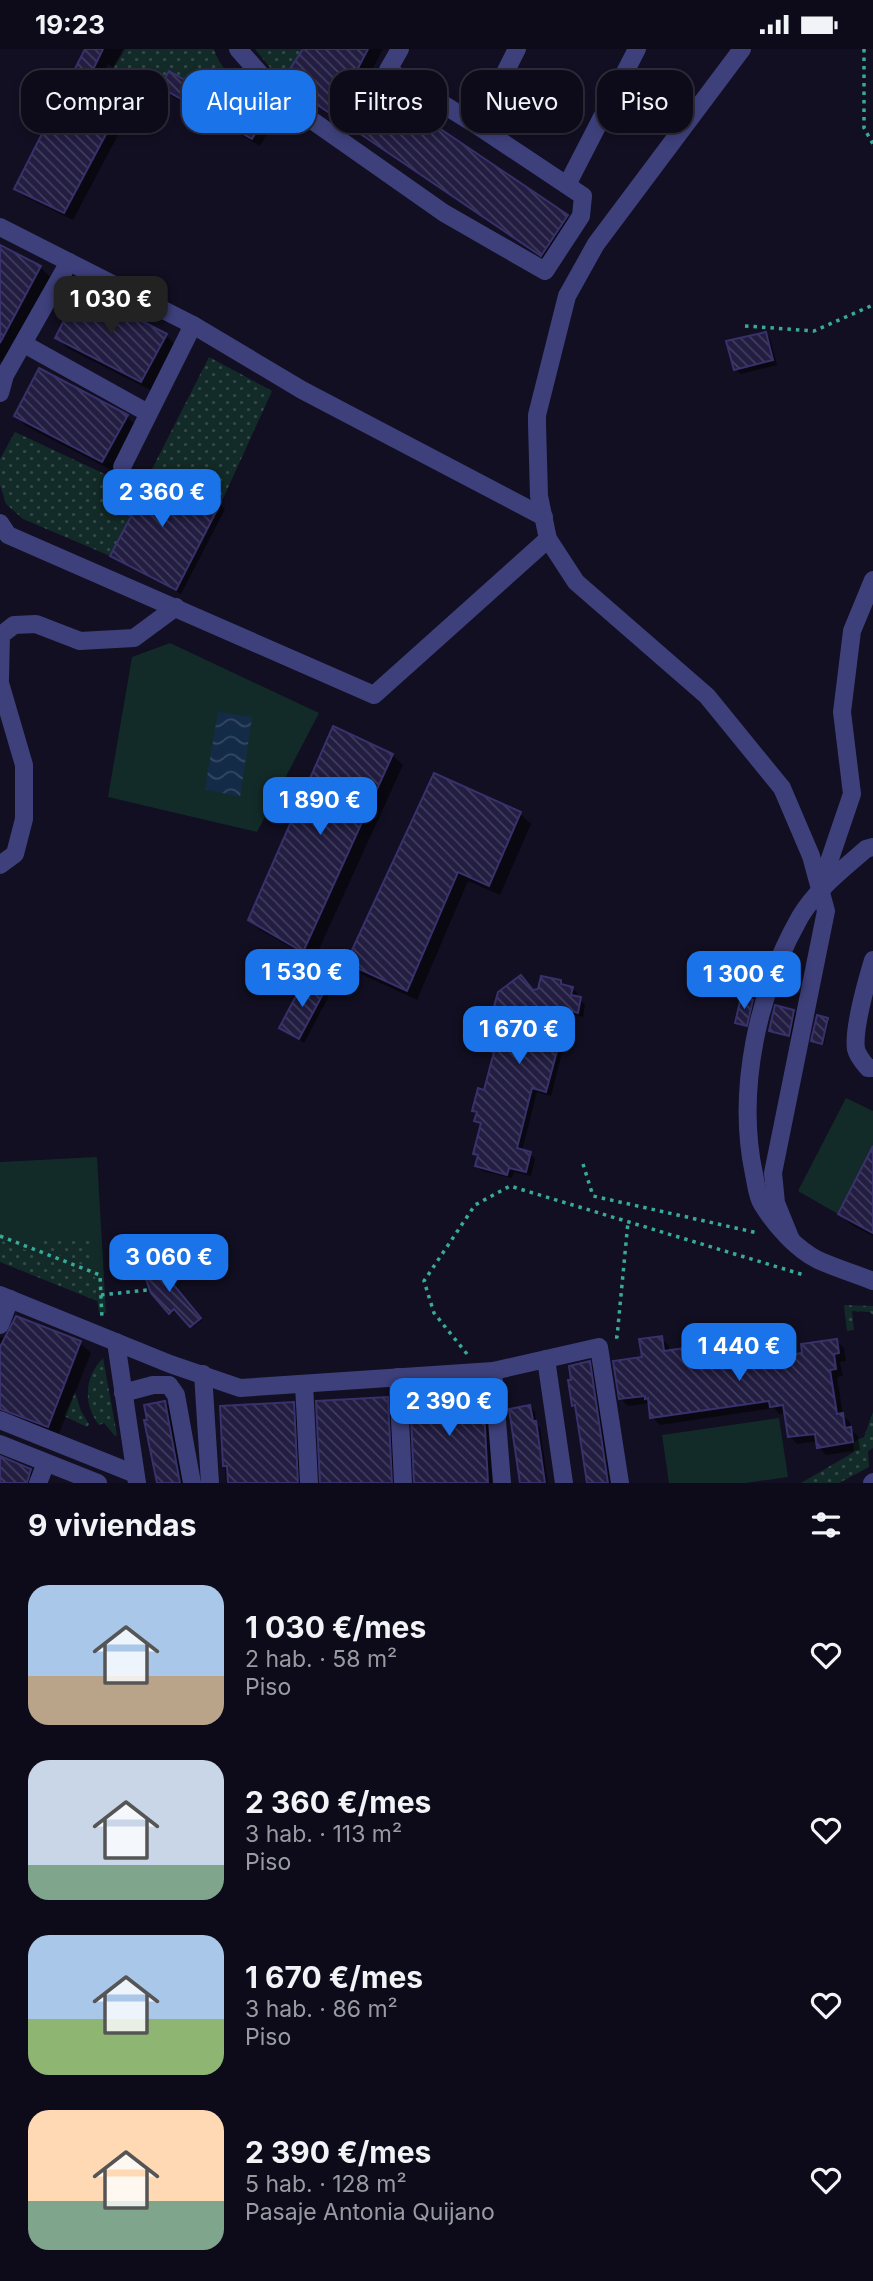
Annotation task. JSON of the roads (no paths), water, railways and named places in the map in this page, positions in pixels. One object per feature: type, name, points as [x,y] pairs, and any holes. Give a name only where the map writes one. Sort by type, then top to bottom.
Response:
[{"type":"street","points":[[238,49],[283,100],[444,213],[545,271],[581,216],[583,196],[489,133]]},
{"type":"street","points":[[400,49],[388,71],[461,116]]},
{"type":"street","points":[[506,70],[517,49]]},
{"type":"street","points":[[567,185],[637,49]]},
{"type":"street","points":[[742,49],[596,244],[567,296],[537,415],[539,496],[548,538],[576,582],[706,696],[782,788],[811,856],[826,911],[773,1173],[776,1203],[791,1240]]},
{"type":"street","points":[[0,227],[193,325],[302,390],[544,517]]},
{"type":"street","points":[[0,393],[3,374],[24,344],[69,262]]},
{"type":"street","points":[[122,467],[193,325]]},
{"type":"street","points":[[24,344],[148,413]]},
{"type":"street","points":[[3,532],[374,695],[548,538]]},
{"type":"street","points":[[819,890],[852,794],[842,712],[852,631],[873,580]]},
{"type":"street","points":[[0,865],[15,854],[24,819],[24,765],[0,681],[1,635],[15,625],[36,624],[80,641],[134,638],[176,607]]},
{"type":"street","points":[[873,847],[866,849],[819,890],[801,916],[778,961],[757,1033],[749,1087],[748,1146],[761,1202],[791,1240],[817,1259],[873,1280]]},
{"type":"street","points":[[873,960],[862,999],[856,1047],[859,1057],[868,1068],[873,1068]]},
{"type":"street","points":[[0,1325],[5,1297],[240,1388],[487,1372],[599,1347],[620,1483]]},
{"type":"street","points":[[116,1342],[136,1478]]},
{"type":"street","points":[[546,1359],[564,1483]]},
{"type":"street","points":[[487,1372],[502,1483]]},
{"type":"street","points":[[203,1374],[210,1483]]},
{"type":"street","points":[[398,1377],[403,1483]]},
{"type":"street","points":[[304,1384],[309,1483]]},
{"type":"street","points":[[123,1393],[153,1385],[169,1385],[176,1395],[192,1483]]},
{"type":"street","points":[[0,1420],[136,1478]]},
{"type":"street","points":[[0,1444],[98,1483]]},
{"type":"street","points":[[38,1483],[46,1462]]},
{"type":"water","points":[[218,712],[252,717],[240,797],[205,789]]}]
